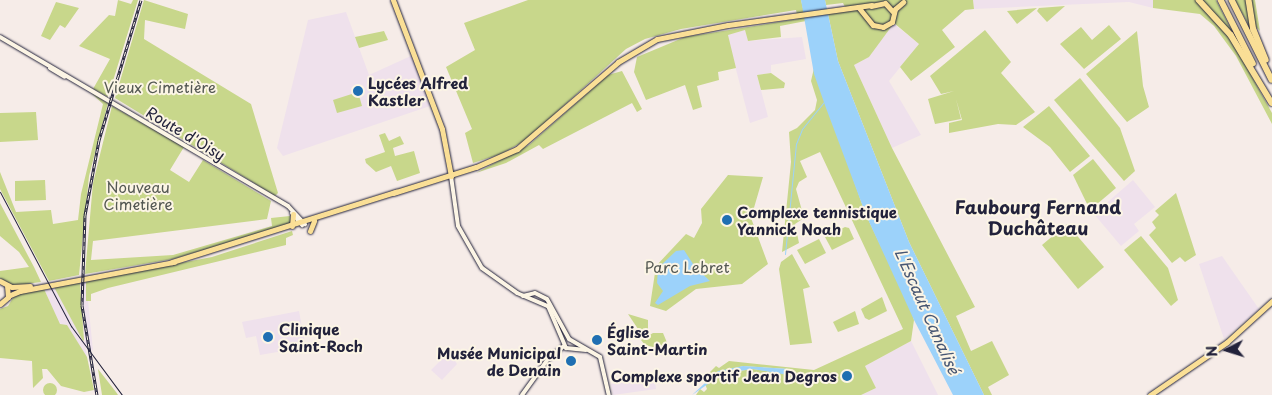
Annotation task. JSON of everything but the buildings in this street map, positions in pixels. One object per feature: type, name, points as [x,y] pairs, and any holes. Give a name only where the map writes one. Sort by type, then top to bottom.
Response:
[{"type":"highway","points":[[1199,0],[1231,35],[1272,102]]},
{"type":"highway","points":[[1221,0],[1272,102]]},
{"type":"highway","points":[[1232,0],[1272,80]]},
{"type":"highway","points":[[1249,0],[1255,33],[1272,73]]},
{"type":"main road","points":[[394,1],[437,113],[451,174]]},
{"type":"main road","points":[[0,304],[8,296],[91,277],[226,251],[500,157],[529,141],[596,80],[641,47],[660,38],[795,15],[872,6],[881,2],[889,5],[905,1]]},
{"type":"main road","points":[[857,7],[868,16],[873,25],[883,27],[892,22],[894,13],[905,1]]},
{"type":"main road","points":[[889,5],[894,13]]},
{"type":"main road","points":[[868,16],[872,6]]},
{"type":"main road","points":[[451,174],[500,157]]},
{"type":"main road","points":[[450,163],[460,170]]},
{"type":"main road","points":[[292,226],[293,214]]},
{"type":"main road","points":[[172,262],[314,221],[330,214]]},
{"type":"main road","points":[[310,231],[314,221]]},
{"type":"main road","points":[[0,281],[7,286],[20,287],[91,277]]},
{"type":"main road","points":[[7,286],[8,296]]},
{"type":"main road","points":[[1225,343],[1272,301]]},
{"type":"main road","points":[[1150,395],[1225,343],[1272,305]]},
{"type":"street","name":"Route d'Oisy","points":[[1,37],[281,203]]},
{"type":"street","points":[[451,174],[458,226],[479,264],[523,296],[548,306],[565,347]]},
{"type":"street","points":[[281,203],[303,224]]},
{"type":"street","points":[[281,203],[303,224]]},
{"type":"street","points":[[523,296],[535,293],[548,299],[572,342],[598,355],[603,362],[609,395]]},
{"type":"street","points":[[522,395],[548,359],[572,342]]},
{"type":"street","points":[[565,347],[572,342]]},
{"type":"street","points":[[565,347],[586,350]]},
{"type":"shaded area","points":[[973,0],[1153,0],[1153,8],[1129,2],[974,9]]},
{"type":"shaded area","name":"Lycées Alfred Kastler","points":[[346,12],[369,75],[413,55],[430,106],[283,156],[277,148],[308,20]]},
{"type":"shaded area","points":[[893,23],[919,44],[889,81],[921,135],[892,148],[854,65],[869,57]]},
{"type":"shaded area","points":[[745,30],[748,41],[802,37],[806,59],[771,65],[771,73],[757,75],[768,117],[750,123],[727,35]]},
{"type":"shaded area","points":[[1133,180],[1155,207],[1134,224],[1139,231],[1121,246],[1094,214]]},
{"type":"shaded area","points":[[1222,256],[1259,309],[1224,339],[1199,264]]},
{"type":"shaded area","points":[[86,281],[93,351],[85,344],[87,357],[60,325],[44,289],[54,287],[85,343],[80,282]]},
{"type":"shaded area","points":[[299,311],[305,343],[288,347],[287,342],[282,343],[283,351],[260,355],[256,336],[246,338],[242,322]]},
{"type":"shaded area","points":[[911,341],[938,395],[861,395],[876,388],[865,366]]},
{"type":"shaded area","points":[[449,352],[457,364],[442,380],[431,370]]},
{"type":"shaded area","points":[[654,374],[656,389],[613,395],[611,384]]},
{"type":"green space","points":[[118,0],[131,4],[133,0],[138,0],[108,97],[93,89],[110,59],[79,46],[109,15],[115,16]]},
{"type":"green space","name":"Vieux Cimetière","points":[[144,0],[188,14],[185,29],[145,20],[144,39],[251,104],[278,193],[275,196],[115,98]]},
{"type":"green space","points":[[528,0],[801,0],[806,21],[780,26],[781,37],[748,41],[745,30],[728,35],[736,68],[718,72],[719,80],[697,86],[702,107],[693,110],[685,85],[646,100],[634,72],[637,57],[685,37],[798,19],[796,10],[681,29],[645,39],[626,49],[526,140],[501,154],[473,163],[465,133],[472,129],[446,67],[475,50],[464,23]]},
{"type":"green space","points":[[825,0],[973,0],[974,9],[965,10],[942,30],[955,47],[911,81],[900,67],[919,44],[894,23],[869,57],[854,65],[892,148],[975,307],[956,316],[971,351],[992,341],[1009,375],[988,387],[992,395],[984,395],[909,242],[838,61],[828,14],[847,11],[843,3],[826,5]]},
{"type":"green space","points":[[1153,0],[1216,0],[1234,35],[1231,39],[1272,113],[1272,124],[1236,56],[1214,26],[1200,14],[1153,8]]},
{"type":"green space","points":[[1235,0],[1255,0],[1260,31],[1256,27],[1251,29]]},
{"type":"green space","points":[[56,2],[79,8],[65,28],[60,25],[50,40],[41,36]]},
{"type":"green space","points":[[1065,6],[1047,22],[1037,11],[1039,8]]},
{"type":"green space","points":[[1037,8],[1017,24],[1007,11]]},
{"type":"green space","points":[[1109,25],[1121,39],[1084,69],[1060,44],[1081,27],[1092,40]]},
{"type":"green space","points":[[985,30],[1011,62],[1001,73],[1035,112],[1016,125],[998,124],[949,133],[949,123],[962,120],[956,99],[961,119],[935,124],[928,99],[954,91],[941,94],[930,76]]},
{"type":"green space","points":[[384,31],[388,40],[359,48],[355,37]]},
{"type":"green space","points":[[1137,31],[1143,86],[1149,107],[1127,122],[1086,74]]},
{"type":"green space","points":[[814,68],[866,215],[910,307],[914,320],[911,341],[865,366],[876,388],[861,395],[696,395],[700,389],[704,392],[707,389],[705,384],[724,373],[753,369],[788,374],[788,369],[743,366],[709,376],[700,382],[716,366],[719,368],[729,361],[814,370],[903,329],[820,152],[800,161],[807,177],[799,182],[796,189],[804,218],[795,224],[799,243],[782,252],[791,162],[789,132],[797,128],[815,110],[817,100],[811,81]]},
{"type":"green space","points":[[622,71],[642,109],[637,112],[632,103],[543,149],[539,145],[506,163],[476,173],[529,145],[608,75]]},
{"type":"green space","points":[[771,73],[785,83],[784,88],[761,90],[757,75]]},
{"type":"green space","points":[[1080,78],[1120,128],[1135,171],[1124,181],[1054,100]]},
{"type":"green space","points":[[358,92],[362,106],[337,113],[333,100]]},
{"type":"green space","points":[[91,93],[108,103],[89,176],[79,275],[49,281],[0,189],[0,172],[16,212],[51,210],[53,224],[78,220],[81,194],[103,104]]},
{"type":"green space","name":"Nouveau Cimetière","points":[[112,106],[184,147],[170,170],[189,182],[203,160],[271,201],[267,219],[93,241],[91,260],[173,255],[272,226],[271,218],[290,216],[291,224],[173,259],[85,274],[93,183]]},
{"type":"green space","points":[[1049,106],[1090,156],[1070,172],[1050,147],[1023,127]]},
{"type":"green space","points":[[36,112],[38,140],[0,142],[0,113]]},
{"type":"green space","points":[[385,133],[389,141],[400,136],[404,144],[393,148],[395,156],[414,151],[420,173],[397,181],[391,166],[376,172],[366,163],[365,159],[385,152],[379,135]]},
{"type":"green space","points":[[1093,159],[1116,188],[1090,210],[1073,175]]},
{"type":"green space","name":"Parc Lebret","points":[[728,175],[763,177],[751,218],[768,264],[742,284],[696,289],[666,311],[650,306],[656,266],[686,234],[694,238],[702,223],[701,209]]},
{"type":"green space","points":[[45,180],[46,200],[15,201],[15,181]]},
{"type":"green space","points":[[1176,193],[1196,255],[1185,262],[1180,257],[1172,263],[1149,235],[1156,228],[1152,222],[1159,215],[1155,211]]},
{"type":"green space","points":[[0,203],[41,282],[11,286],[0,278],[0,271],[29,267],[19,252],[0,236]]},
{"type":"green space","points":[[1067,224],[1104,267],[1078,289],[1042,245]]},
{"type":"green space","points":[[845,227],[849,228],[854,239],[832,250],[825,237]]},
{"type":"green space","points":[[292,231],[293,235],[286,238],[286,245],[108,288],[91,294],[91,301],[86,301],[86,281],[212,257]]},
{"type":"green space","points":[[1141,236],[1168,268],[1178,300],[1171,306],[1124,250]]},
{"type":"green space","points":[[819,239],[826,253],[805,264],[797,250]]},
{"type":"green space","points":[[792,254],[810,287],[803,289],[812,343],[790,345],[779,269],[781,262]]},
{"type":"green space","points":[[80,282],[84,340],[83,341],[54,287]]},
{"type":"green space","points":[[44,289],[60,324],[67,325],[87,357],[94,390],[84,392],[61,386],[47,369],[42,369],[43,378],[33,388],[32,361],[0,358],[0,309],[8,306],[16,293]]},
{"type":"green space","points":[[882,297],[887,311],[869,320],[865,318],[861,309]]},
{"type":"green space","points":[[855,311],[859,324],[838,332],[833,322]]},
{"type":"green space","points":[[628,314],[648,320],[648,332],[642,335]]},
{"type":"green space","points":[[653,333],[663,333],[668,345],[657,348],[645,345],[641,340]]},
{"type":"green space","points":[[98,369],[116,392],[118,395],[102,395]]},
{"type":"green space","points":[[50,383],[55,385],[57,390],[55,395],[50,397],[45,395],[43,390],[45,385]]},
{"type":"water","name":"L'Escaut Canalisé","points":[[801,0],[825,0],[838,61],[909,242],[984,395],[953,395],[914,320],[866,215],[826,108],[814,74]]},
{"type":"water","points":[[684,250],[695,267],[710,281],[690,286],[658,305],[655,303],[663,291],[657,283],[658,268],[676,251]]},
{"type":"water","points":[[743,366],[789,369],[788,375],[753,369],[724,373],[692,395],[718,371]]},
{"type":"waterway","points":[[785,254],[796,144],[802,129],[824,102]]},
{"type":"tram line","points":[[0,192],[71,326],[122,395]]},
{"type":"railway","points":[[97,395],[82,305],[85,215],[99,140],[141,0]]},
{"type":"place","name":"Lycées Alfred Kastler","points":[[358,91]]},
{"type":"place","name":"Complexe tennistique Yannick Noah","points":[[727,220]]},
{"type":"place","name":"Clinique Saint-Roch","points":[[268,337]]},
{"type":"place","name":"Église Saint-Martin","points":[[597,340]]},
{"type":"place","name":"Musée Municipal de Denain","points":[[571,361]]},
{"type":"place","name":"Complexe sportif Jean Degros","points":[[847,376]]},
{"type":"district","name":"Faubourg Fernand Duchâteau","points":[[1038,218]]}]
